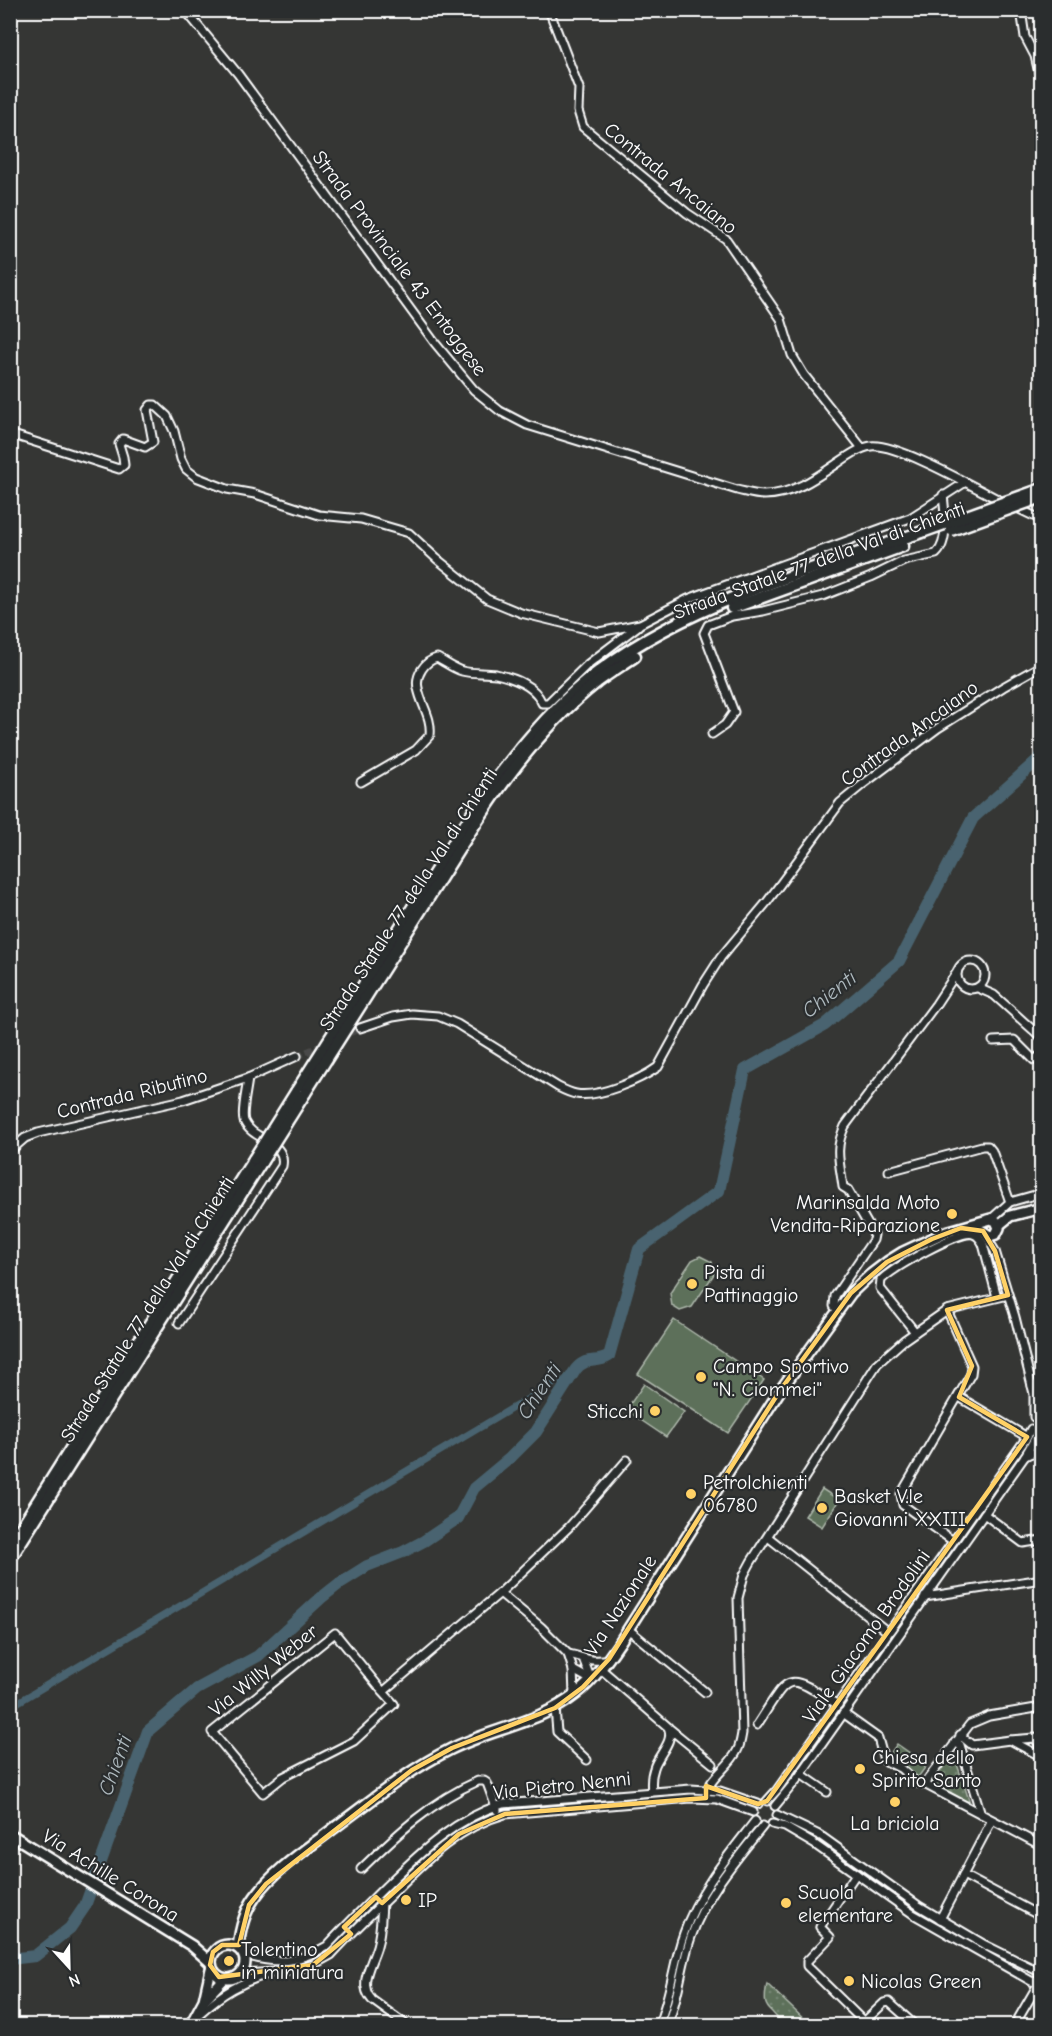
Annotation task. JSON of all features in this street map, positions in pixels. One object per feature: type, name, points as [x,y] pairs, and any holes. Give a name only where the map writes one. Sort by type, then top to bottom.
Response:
[{"type":"highway","name":"Strada Statale 77 della Val di Chienti","points":[[10,1559],[301,1092],[480,817],[510,774],[551,725],[597,683],[650,646],[698,620],[1041,489]]},
{"type":"highway","name":"Strada Statale 77 della Val di Chienti","points":[[924,535],[1041,497]]},
{"type":"highway","name":"Strada Statale 77 della Val di Chienti","points":[[10,1545],[258,1160]]},
{"type":"highway","points":[[10,1536],[42,1494]]},
{"type":"main road","name":"Via Nazionale","points":[[221,1947],[240,1927],[249,1905],[266,1884],[293,1859],[412,1770],[452,1748],[555,1708],[591,1680],[609,1659],[779,1392],[851,1293],[887,1262],[939,1235],[961,1228],[991,1227],[1010,1216],[1041,1209]]},
{"type":"main road","name":"Via Achille Corona","points":[[10,1834],[192,1946],[211,1965]]},
{"type":"main road","name":"Via Nazionale","points":[[240,1927],[241,1952]]},
{"type":"main road","name":"Via Achille Corona","points":[[192,1946],[221,1947]]},
{"type":"main road","points":[[204,2000],[211,1965],[221,1947],[241,1952],[245,1965],[241,1974],[224,1979],[219,1977],[211,1965]]},
{"type":"main road","points":[[192,2022],[204,2000],[224,1979]]},
{"type":"street","name":"Strada Provinciale 43 Entoggese","points":[[185,10],[238,74],[435,343],[474,390],[500,411],[527,425],[737,490],[764,495],[784,493],[808,483],[862,448]]},
{"type":"street","name":"Contrada Ancaiano","points":[[549,10],[579,88],[578,111],[583,127],[687,213],[726,239],[781,319],[792,356],[804,375],[862,448]]},
{"type":"street","points":[[1021,10],[1025,37],[1035,56],[1041,86]]},
{"type":"street","points":[[1041,110],[1038,134],[1041,168]]},
{"type":"street","points":[[10,434],[118,468],[124,465],[119,444],[123,439],[145,447],[153,442],[147,410],[151,405],[155,405],[167,416],[174,431],[181,459],[186,469],[196,477],[227,489],[255,494],[319,515],[361,519],[409,533],[487,599],[521,613],[599,632],[640,624]]},
{"type":"street","points":[[862,448],[872,446],[895,450],[919,459],[1041,520]]},
{"type":"street","points":[[362,782],[416,750],[430,735],[430,719],[417,681],[431,660],[437,658],[459,670],[496,674],[519,682],[531,687],[542,703],[548,703],[588,664],[640,624],[688,600],[910,518],[964,483]]},
{"type":"street","points":[[712,734],[725,725],[734,712],[704,633],[708,625],[732,616],[823,596],[904,561],[936,554],[943,543],[945,509],[943,495]]},
{"type":"street","name":"Contrada Ancaiano","points":[[360,1028],[393,1017],[412,1014],[438,1016],[457,1024],[558,1088],[575,1094],[596,1092],[633,1082],[658,1066],[721,957],[767,902],[829,816],[850,794],[938,728],[1041,665]]},
{"type":"street","points":[[838,1311],[834,1306],[835,1296],[873,1240],[874,1235],[848,1190],[843,1187],[837,1148],[845,1126],[947,989],[962,964],[974,961],[985,969],[986,978],[994,995]]},
{"type":"street","points":[[957,972],[962,986]]},
{"type":"street","points":[[978,988],[986,978]]},
{"type":"street","points":[[947,989],[954,986],[978,988],[994,995],[1041,1038]]},
{"type":"street","points":[[993,1041],[1014,1040],[1034,1060],[1041,1054]]},
{"type":"street","name":"Contrada Ributino","points":[[10,1151],[25,1138],[38,1133],[183,1100],[248,1078],[297,1056]]},
{"type":"street","points":[[179,1323],[282,1166],[283,1157],[279,1149],[248,1128],[244,1121],[248,1078]]},
{"type":"street","points":[[889,1171],[988,1146],[992,1151],[1010,1202]]},
{"type":"street","points":[[1034,1417],[1041,1412],[1034,1394],[991,1227],[1003,1208],[1010,1202],[1041,1193]]},
{"type":"street","points":[[991,1227],[996,1251]]},
{"type":"street","points":[[915,1332],[880,1288],[881,1280],[916,1255],[972,1233],[979,1237],[983,1244],[997,1297]]},
{"type":"street","points":[[706,1798],[707,1789],[730,1762],[740,1745],[742,1733],[737,1622],[739,1589],[744,1575],[870,1373],[882,1359],[947,1310],[1008,1295]]},
{"type":"street","points":[[947,1310],[972,1366],[971,1374],[901,1494],[903,1506],[953,1541]]},
{"type":"street","points":[[1032,1386],[1041,1384]]},
{"type":"street","name":"Viale Giacomo Brodolini","points":[[767,1801],[838,1705],[1027,1437],[1034,1417],[1034,1394]]},
{"type":"street","points":[[958,1397],[1027,1437]]},
{"type":"street","points":[[1031,1429],[1040,1436]]},
{"type":"street","name":"Viale Giacomo Brodolini","points":[[775,1806],[801,1774],[1040,1436]]},
{"type":"street","points":[[1025,1456],[1031,1453],[1041,1454]]},
{"type":"street","points":[[383,1692],[500,1593],[569,1527],[627,1460]]},
{"type":"street","points":[[984,1514],[1023,1543],[1041,1540]]},
{"type":"street","points":[[768,1537],[888,1632]]},
{"type":"street","points":[[925,1597],[1041,1579]]},
{"type":"street","points":[[500,1593],[541,1627],[568,1654],[584,1660],[609,1659]]},
{"type":"street","points":[[628,1629],[705,1692]]},
{"type":"street","name":"Via Willy Weber","points":[[335,1633],[383,1692],[394,1704],[354,1741],[283,1777],[264,1793],[212,1732],[335,1633]]},
{"type":"street","points":[[568,1654],[573,1670],[574,1695]]},
{"type":"street","points":[[584,1660],[591,1680]]},
{"type":"street","points":[[600,1669],[713,1764]]},
{"type":"street","points":[[573,1670],[591,1680]]},
{"type":"street","points":[[758,1725],[783,1685],[791,1681],[802,1683],[838,1705]]},
{"type":"street","points":[[924,1784],[970,1724],[980,1718],[1041,1707]]},
{"type":"street","points":[[555,1708],[557,1732],[587,1760]]},
{"type":"street","points":[[843,1713],[878,1738],[884,1760],[900,1768],[917,1783],[924,1784],[1041,1846]]},
{"type":"street","points":[[652,1792],[654,1768],[670,1738],[668,1727]]},
{"type":"street","points":[[957,1738],[972,1745],[1035,1738],[1039,1744],[1041,1756]]},
{"type":"street","points":[[957,1738],[981,1814]]},
{"type":"street","points":[[1010,1740],[1041,1756]]},
{"type":"street","points":[[801,1774],[827,1792]]},
{"type":"street","points":[[361,1869],[414,1819],[462,1788],[478,1781],[487,1783],[499,1815]]},
{"type":"street","name":"Via Pietro Nenni","points":[[241,1952],[268,1962],[288,1962],[309,1956],[327,1946],[426,1847],[454,1826],[496,1806],[707,1789],[758,1804]]},
{"type":"street","name":"Via Pietro Nenni","points":[[241,1974],[291,1971],[313,1965],[331,1955],[434,1853],[459,1834],[499,1815],[706,1798],[753,1812]]},
{"type":"street","points":[[763,1826],[755,1821],[753,1812],[758,1804],[767,1801],[775,1806],[777,1815],[772,1824]]},
{"type":"street","points":[[777,1815],[821,1836],[940,1919],[1041,1979]]},
{"type":"street","points":[[940,1919],[992,1820]]},
{"type":"street","points":[[658,2025],[665,2009],[684,1933],[701,1895],[755,1821]]},
{"type":"street","points":[[667,2025],[691,1936],[708,1899],[763,1826],[772,1824],[785,1827],[814,1844],[935,1927],[1032,1981],[1041,1979]]},
{"type":"street","points":[[722,1864],[729,1869]]},
{"type":"street","points":[[856,1874],[820,1927],[830,1937],[806,1965],[864,2022],[884,2003],[889,2002],[916,2025]]},
{"type":"street","points":[[963,1875],[1041,1917]]},
{"type":"street","points":[[877,1889],[884,1881]]},
{"type":"street","points":[[375,1897],[382,1904],[377,1945],[367,1972],[365,1988],[372,2000],[408,2025]]},
{"type":"street","points":[[344,1927],[351,1934]]},
{"type":"street","points":[[192,2022],[232,1988],[244,1982],[282,1971]]},
{"type":"street","points":[[1014,2025],[1041,1979]]},
{"type":"highlighted area","points":[[961,1228],[983,1231],[995,1251],[1008,1295],[947,1310],[972,1366],[959,1397],[1027,1437],[767,1801],[758,1804],[706,1786],[706,1798],[505,1814],[459,1834],[382,1903],[376,1897],[344,1927],[351,1934],[313,1965],[219,1977],[210,1965],[213,1952],[222,1945],[239,1945],[249,1905],[266,1884],[412,1770],[452,1748],[555,1708],[583,1687],[609,1659],[779,1392],[851,1293],[887,1262],[932,1239]]},
{"type":"green space","name":"Pista di Pattinaggio","points":[[700,1256],[712,1262],[714,1274],[692,1307],[680,1311],[672,1306],[670,1293],[692,1260]]},
{"type":"green space","name":"Campo Sportivo \"N. Ciommei\"","points":[[674,1320],[764,1380],[728,1433],[638,1374]]},
{"type":"green space","name":"Sticchi","points":[[644,1384],[684,1412],[666,1437],[626,1410]]},
{"type":"green space","name":"Basket V.le Giovanni XXIII","points":[[822,1489],[839,1500],[822,1527],[805,1516]]},
{"type":"green space","points":[[897,1744],[927,1765],[916,1780],[886,1759]]},
{"type":"green space","points":[[953,1752],[970,1803],[931,1782]]},
{"type":"green space","points":[[767,1984],[810,2025],[782,2025],[766,2004]]},
{"type":"waterway","name":"Chienti","points":[[10,1959],[35,1956],[70,1928],[85,1906],[148,1731],[197,1689],[258,1656],[340,1583],[367,1566],[424,1541],[458,1518],[474,1488],[510,1458],[536,1432],[576,1369],[585,1362],[609,1356],[639,1249],[719,1191],[745,1070],[825,1025],[899,961],[973,818],[1042,756]]},
{"type":"waterway","points":[[10,1707],[558,1381],[563,1382],[576,1369]]},
{"type":"tunnel","points":[[341,1037],[360,1028]]},
{"type":"tunnel","points":[[297,1056],[325,1044]]},
{"type":"place","name":"Marinsalda Moto Vendita-Riparazione","points":[[952,1214]]},
{"type":"place","name":"Pista di Pattinaggio","points":[[692,1284]]},
{"type":"place","name":"Campo Sportivo \"N. Ciommei\"","points":[[701,1377]]},
{"type":"place","name":"Sticchi","points":[[655,1411]]},
{"type":"place","name":"Petrolchienti 06780","points":[[691,1494]]},
{"type":"place","name":"Basket V.le Giovanni XXIII","points":[[822,1508]]},
{"type":"place","name":"Chiesa dello Spirito Santo","points":[[860,1769]]},
{"type":"place","name":"La briciola","points":[[895,1802]]},
{"type":"place","name":"IP","points":[[406,1900]]},
{"type":"place","name":"Scuola elementare","points":[[786,1903]]},
{"type":"place","name":"Tolentino in miniatura","points":[[229,1961]]},
{"type":"place","name":"Nicolas Green","points":[[849,1981]]}]
